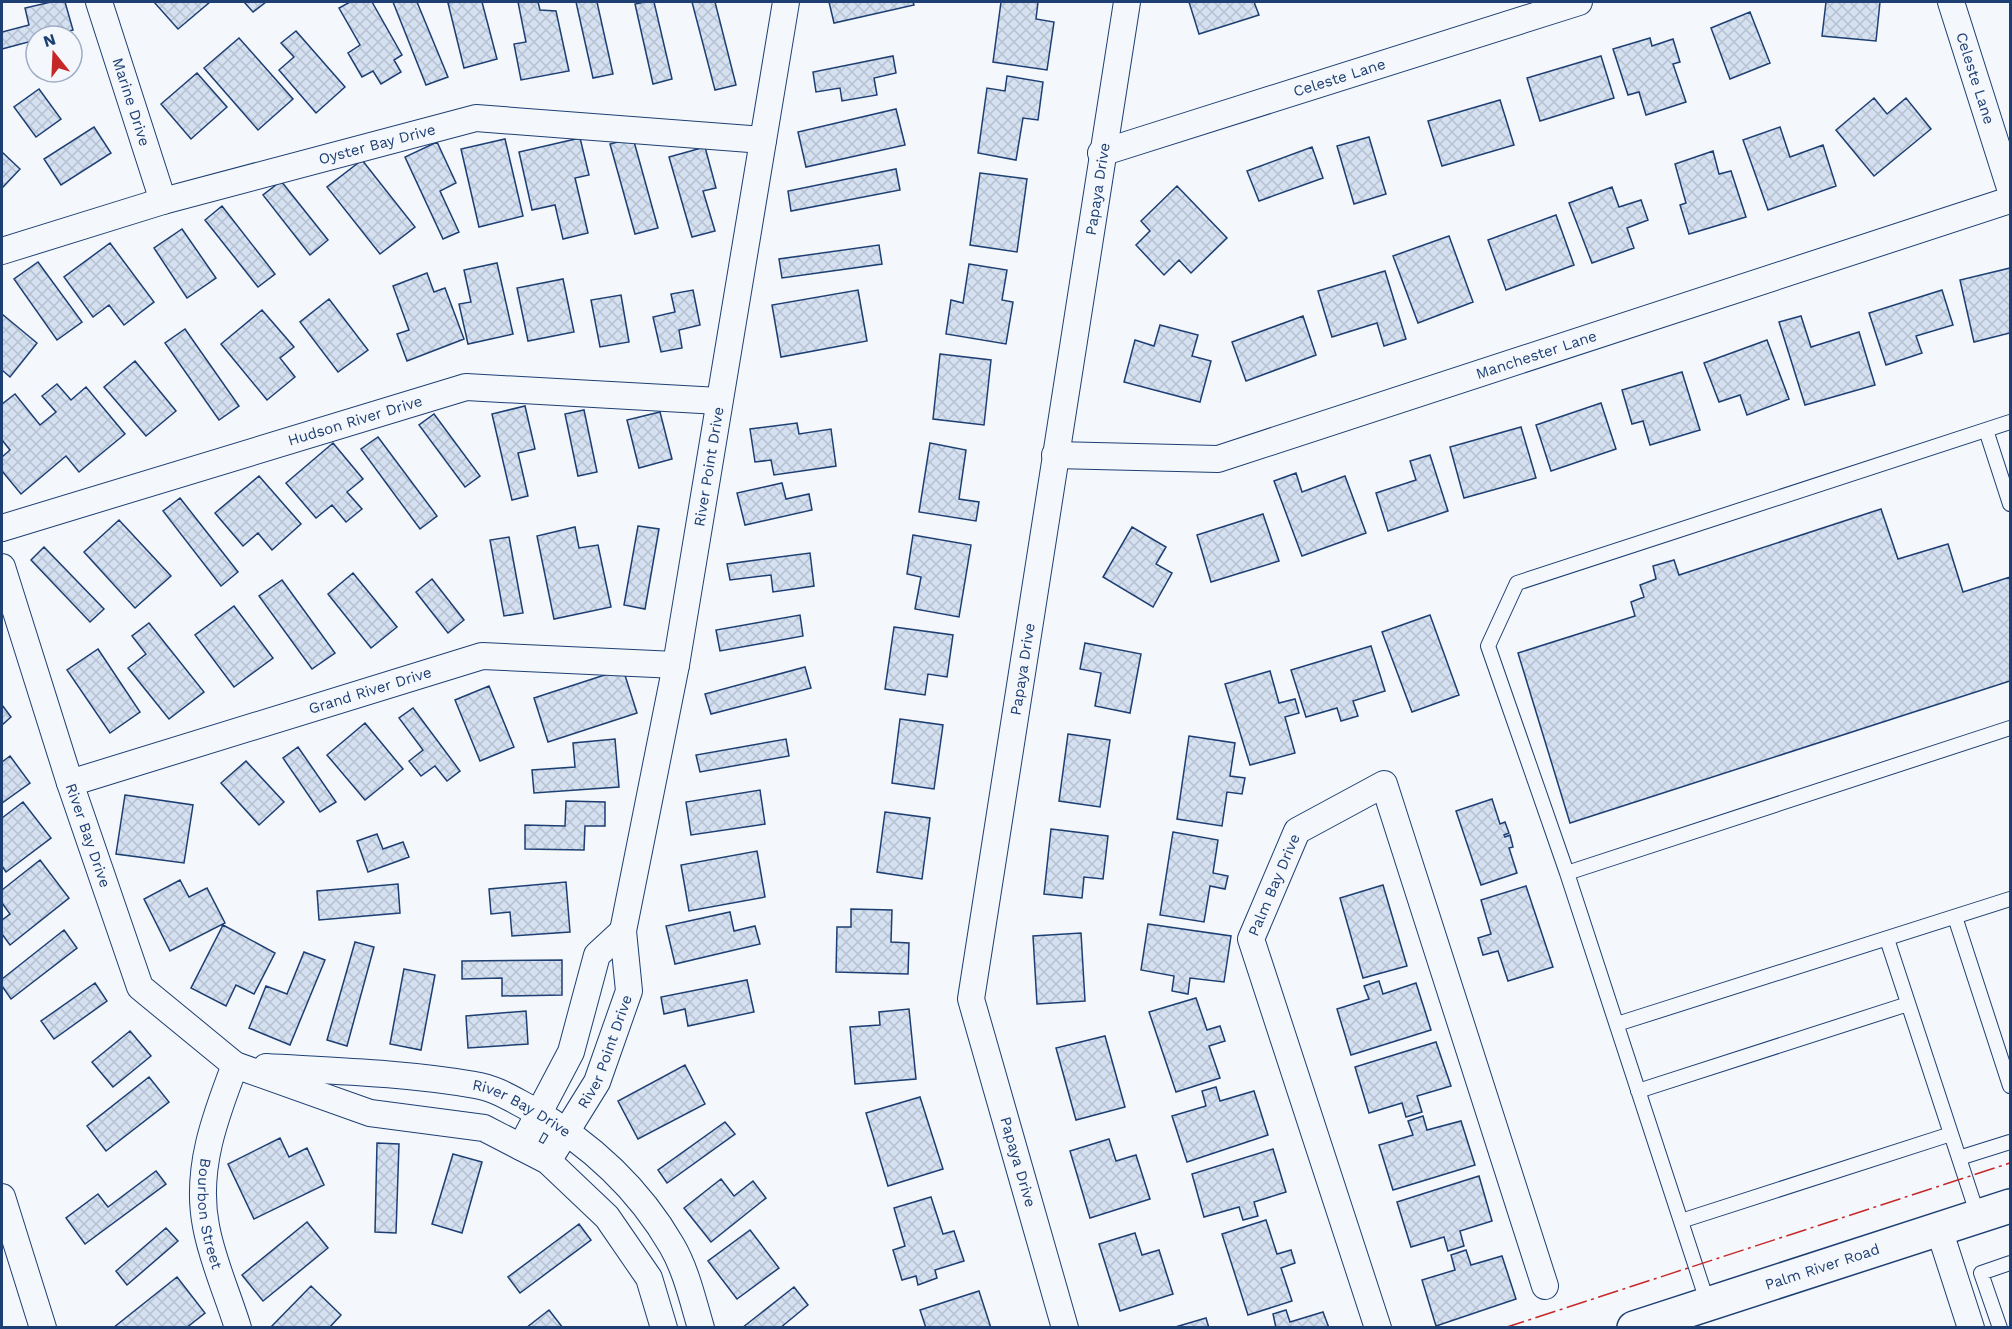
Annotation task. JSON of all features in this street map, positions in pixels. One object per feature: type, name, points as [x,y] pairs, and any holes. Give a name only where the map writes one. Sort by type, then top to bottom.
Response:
[{"type":"street","name":"Marine Drive","points":[[99,2],[163,201]]},
{"type":"street","name":"River Point Drive","points":[[548,1161],[597,1082],[629,991],[623,931],[676,665],[786,2]]},
{"type":"street","name":"Papaya Drive","points":[[1065,1328],[970,999],[1101,153],[1127,2]]},
{"type":"street","name":"Celeste Lane","points":[[1101,153],[1579,2]]},
{"type":"street","name":"Celeste Lane","points":[[1951,2],[2010,188]]},
{"type":"street","name":"Oyster Bay Drive","points":[[2,251],[163,201],[476,118],[763,141]]},
{"type":"street","name":"Manchester Lane","points":[[1055,454],[1218,459],[2010,200]]},
{"type":"street","name":"Hudson River Drive","points":[[2,528],[466,387],[719,401]]},
{"type":"street","name":"River Bay Drive","points":[[2,567],[70,783],[140,987],[235,1065],[370,1113],[484,1128],[548,1161],[613,1226],[649,1278],[664,1328]]},
{"type":"street","name":"Grand River Drive","points":[[70,783],[482,656],[676,665]]},
{"type":"street","name":"Palm Bay Drive","points":[[1378,1328],[1251,939],[1297,831],[1384,784],[1545,1286]]},
{"type":"street","name":"River Point Drive","points":[[521,1147],[571,1052],[597,955],[623,931]]},
{"type":"street","name":"River Bay Drive","points":[[235,1065],[369,1074],[476,1085],[505,1094],[592,1150],[648,1209],[673,1248],[701,1328]]},
{"type":"street","name":"Bourbon Street","points":[[235,1065],[211,1128],[203,1178],[206,1226],[238,1328]]},
{"type":"street","points":[[2,1197],[43,1328]]},
{"type":"street","name":"Palm River Road","points":[[1634,1328],[2010,1206]]},
{"type":"street","points":[[1939,1229],[1971,1328]]},
{"type":"lane","points":[[1707,1304],[1567,873],[1488,646],[1516,583],[2010,422]]},
{"type":"lane","points":[[1986,430],[2010,504]]},
{"type":"lane","points":[[1567,873],[2010,728]]},
{"type":"lane","points":[[1617,1024],[2010,899]]},
{"type":"lane","points":[[1955,917],[2010,1086]]},
{"type":"lane","points":[[1887,939],[1978,1216]]},
{"type":"lane","points":[[1638,1091],[1908,1004]]},
{"type":"lane","points":[[1681,1221],[1951,1134]]},
{"type":"lane","points":[[1959,1158],[2010,1142]]},
{"type":"lane","points":[[1956,1282],[2010,1263]]},
{"type":"lane","points":[[1981,1273],[2000,1328]]},
{"type":"building","points":[[51,2],[65,2],[71,24],[29,24],[25,8]]},
{"type":"building","points":[[154,2],[210,2],[178,29]]},
{"type":"building","points":[[244,2],[266,2],[253,12]]},
{"type":"building","points":[[350,2],[372,2],[402,55],[394,60],[401,72],[381,84],[373,71],[362,77],[348,53],[360,45],[339,8]]},
{"type":"building","points":[[393,2],[417,2],[448,77],[426,85]]},
{"type":"building","points":[[482,2],[497,59],[464,68],[448,3]]},
{"type":"building","points":[[518,2],[538,2],[540,10],[556,11],[569,71],[521,80],[514,44],[526,42]]},
{"type":"building","points":[[576,2],[597,2],[613,74],[593,78]]},
{"type":"building","points":[[654,2],[672,79],[653,84],[635,4]]},
{"type":"building","points":[[692,2],[715,2],[736,85],[715,90]]},
{"type":"building","points":[[829,2],[913,2],[914,5],[834,23]]},
{"type":"building","points":[[1001,2],[1038,2],[1036,19],[1054,22],[1047,70],[993,62]]},
{"type":"building","points":[[1189,2],[1254,2],[1259,15],[1199,34]]},
{"type":"building","points":[[1826,2],[1880,2],[1876,41],[1822,36]]},
{"type":"building","points":[[1750,12],[1770,63],[1730,79],[1711,28]]},
{"type":"building","points":[[24,26],[24,43],[2,49],[2,32]]},
{"type":"building","points":[[296,31],[345,87],[316,113],[279,70],[294,57],[281,43]]},
{"type":"building","points":[[239,38],[293,99],[258,130],[204,68]]},
{"type":"building","points":[[1650,38],[1652,46],[1673,39],[1680,62],[1673,64],[1686,102],[1646,115],[1639,92],[1628,95],[1613,49]]},
{"type":"building","points":[[893,56],[896,73],[874,78],[877,95],[842,101],[840,88],[816,92],[813,72]]},
{"type":"building","points":[[1601,56],[1614,98],[1540,121],[1527,78]]},
{"type":"building","points":[[197,73],[227,107],[191,139],[161,104]]},
{"type":"building","points":[[1007,76],[1043,82],[1038,120],[1023,118],[1016,160],[978,153],[987,88],[1005,91]]},
{"type":"building","points":[[39,89],[61,119],[36,137],[14,107]]},
{"type":"building","points":[[1874,98],[1887,114],[1906,98],[1931,129],[1874,176],[1836,130]]},
{"type":"building","points":[[1500,100],[1514,145],[1442,166],[1428,121]]},
{"type":"building","points":[[896,109],[905,145],[806,167],[798,132]]},
{"type":"building","points":[[94,127],[111,153],[61,185],[44,159]]},
{"type":"building","points":[[1780,127],[1790,157],[1823,145],[1836,186],[1768,210],[1743,140]]},
{"type":"building","points":[[1369,137],[1386,194],[1354,204],[1337,146]]},
{"type":"building","points":[[580,138],[589,175],[575,178],[588,233],[563,239],[555,205],[532,210],[519,152]]},
{"type":"building","points":[[633,138],[658,228],[635,234],[610,144]]},
{"type":"building","points":[[505,139],[523,216],[479,227],[461,149]]},
{"type":"building","points":[[437,142],[456,183],[440,191],[459,232],[443,239],[405,157]]},
{"type":"building","points":[[705,147],[716,188],[703,191],[715,231],[692,237],[669,157]]},
{"type":"building","points":[[1312,147],[1323,178],[1259,201],[1247,171]]},
{"type":"building","points":[[1713,151],[1719,174],[1731,171],[1746,217],[1689,234],[1680,205],[1686,203],[1675,164]]},
{"type":"building","points":[[2,152],[20,169],[2,188]]},
{"type":"building","points":[[362,160],[415,227],[380,254],[327,187]]},
{"type":"building","points":[[896,169],[900,190],[791,211],[788,191]]},
{"type":"building","points":[[980,173],[1027,179],[1017,252],[970,245]]},
{"type":"building","points":[[281,181],[328,240],[310,255],[263,195]]},
{"type":"building","points":[[1177,186],[1227,238],[1191,273],[1179,260],[1164,275],[1136,245],[1150,231],[1141,221]]},
{"type":"building","points":[[1612,187],[1619,207],[1641,200],[1648,220],[1627,228],[1634,248],[1592,263],[1569,203]]},
{"type":"building","points":[[222,206],[275,274],[258,287],[205,220]]},
{"type":"building","points":[[1556,215],[1574,265],[1506,290],[1488,240]]},
{"type":"building","points":[[182,229],[216,278],[187,298],[154,248]]},
{"type":"building","points":[[1449,236],[1473,302],[1418,323],[1393,256]]},
{"type":"building","points":[[110,243],[154,302],[124,325],[109,305],[93,317],[64,277]]},
{"type":"building","points":[[879,245],[882,264],[782,278],[779,259]]},
{"type":"building","points":[[38,262],[82,322],[57,340],[14,279]]},
{"type":"building","points":[[497,263],[513,334],[468,344],[459,304],[471,302],[464,270]]},
{"type":"building","points":[[969,264],[1007,270],[1002,300],[1013,302],[1006,344],[946,334],[951,300],[963,303]]},
{"type":"building","points":[[2010,268],[2010,333],[1974,342],[1960,280]]},
{"type":"building","points":[[1385,271],[1406,339],[1384,346],[1377,323],[1332,337],[1318,291]]},
{"type":"building","points":[[427,273],[434,292],[445,288],[464,339],[407,361],[397,334],[409,330],[393,286]]},
{"type":"building","points":[[563,279],[574,332],[528,341],[517,288]]},
{"type":"building","points":[[693,290],[700,325],[679,330],[682,348],[661,352],[653,317],[675,312],[671,294]]},
{"type":"building","points":[[858,290],[867,341],[781,357],[772,305]]},
{"type":"building","points":[[1942,290],[1953,325],[1916,336],[1922,353],[1886,365],[1869,313]]},
{"type":"building","points":[[621,295],[629,342],[600,347],[591,300]]},
{"type":"building","points":[[329,299],[368,350],[338,372],[300,322]]},
{"type":"building","points":[[262,310],[294,347],[280,358],[295,377],[267,400],[221,344]]},
{"type":"building","points":[[2,314],[37,343],[10,377],[2,370]]},
{"type":"building","points":[[1303,316],[1316,355],[1246,381],[1232,342]]},
{"type":"building","points":[[1801,316],[1811,347],[1859,332],[1875,385],[1805,405],[1779,322]]},
{"type":"building","points":[[1160,325],[1198,335],[1192,356],[1211,361],[1200,402],[1124,382],[1135,340],[1154,346]]},
{"type":"building","points":[[185,329],[239,406],[219,420],[165,343]]},
{"type":"building","points":[[1767,340],[1789,399],[1747,415],[1740,395],[1719,402],[1704,363]]},
{"type":"building","points":[[940,354],[991,360],[984,425],[933,419]]},
{"type":"building","points":[[135,361],[176,411],[146,436],[104,387]]},
{"type":"building","points":[[1682,372],[1700,430],[1650,445],[1643,421],[1632,424],[1622,390]]},
{"type":"building","points":[[57,384],[71,400],[86,387],[125,434],[79,472],[66,456],[21,494],[2,471],[2,457],[10,450],[2,440],[2,404],[15,394],[40,425],[56,412],[42,396]]},
{"type":"building","points":[[1601,403],[1616,449],[1551,471],[1536,425]]},
{"type":"building","points":[[525,406],[535,449],[518,453],[528,496],[512,500],[492,414]]},
{"type":"building","points":[[584,410],[597,472],[578,476],[565,414]]},
{"type":"building","points":[[660,412],[672,459],[639,468],[627,420]]},
{"type":"building","points":[[434,414],[480,476],[465,487],[419,425]]},
{"type":"building","points":[[797,423],[799,434],[831,429],[836,466],[774,475],[771,460],[755,462],[750,429]]},
{"type":"building","points":[[1521,427],[1536,478],[1464,498],[1450,447]]},
{"type":"building","points":[[378,437],[437,516],[420,529],[361,449]]},
{"type":"building","points":[[333,443],[363,479],[347,492],[362,509],[346,522],[332,505],[316,518],[286,483]]},
{"type":"building","points":[[930,443],[966,450],[959,499],[979,502],[976,521],[919,512]]},
{"type":"building","points":[[1430,455],[1448,511],[1388,531],[1376,493],[1416,480],[1410,461]]},
{"type":"building","points":[[1296,473],[1302,492],[1345,476],[1366,533],[1302,556],[1274,481]]},
{"type":"building","points":[[259,476],[301,524],[272,550],[258,533],[243,546],[215,513]]},
{"type":"building","points":[[782,483],[786,499],[809,494],[812,510],[745,525],[737,493]]},
{"type":"building","points":[[180,498],[238,572],[221,586],[163,511]]},
{"type":"building","points":[[1881,509],[1898,559],[1948,544],[1963,592],[2010,577],[2010,681],[1570,823],[1518,653],[1635,616],[1631,602],[1644,597],[1640,585],[1656,579],[1653,566],[1674,560],[1679,575]]},
{"type":"building","points":[[1263,514],[1279,561],[1211,582],[1197,535]]},
{"type":"building","points":[[119,520],[171,576],[135,608],[84,552]]},
{"type":"building","points":[[638,526],[659,529],[645,609],[624,605]]},
{"type":"building","points":[[575,527],[579,548],[598,545],[611,607],[554,619],[537,536]]},
{"type":"building","points":[[1132,527],[1166,547],[1156,564],[1172,573],[1153,607],[1103,577]]},
{"type":"building","points":[[913,535],[971,545],[959,617],[915,609],[921,577],[907,574]]},
{"type":"building","points":[[509,537],[523,613],[504,616],[490,540]]},
{"type":"building","points":[[44,547],[104,609],[90,622],[31,560]]},
{"type":"building","points":[[810,553],[814,586],[773,592],[771,575],[730,580],[727,564]]},
{"type":"building","points":[[353,573],[397,627],[371,648],[328,594]]},
{"type":"building","points":[[432,579],[464,620],[448,633],[416,592]]},
{"type":"building","points":[[282,580],[335,653],[312,669],[259,596]]},
{"type":"building","points":[[234,606],[273,658],[234,687],[195,635]]},
{"type":"building","points":[[800,615],[803,636],[720,651],[716,630]]},
{"type":"building","points":[[1430,615],[1459,695],[1412,712],[1382,632]]},
{"type":"building","points":[[149,623],[204,692],[169,719],[128,668],[146,654],[132,636]]},
{"type":"building","points":[[894,627],[953,635],[947,677],[928,674],[925,695],[885,689]]},
{"type":"building","points":[[1085,643],[1141,654],[1130,713],[1095,706],[1101,673],[1080,669]]},
{"type":"building","points":[[1371,646],[1385,691],[1353,701],[1358,716],[1341,721],[1337,708],[1306,717],[1291,670]]},
{"type":"building","points":[[98,649],[140,712],[110,733],[67,670]]},
{"type":"building","points":[[805,667],[811,688],[711,714],[705,694]]},
{"type":"building","points":[[623,669],[637,713],[548,742],[534,698]]},
{"type":"building","points":[[1270,671],[1279,703],[1295,699],[1299,713],[1285,717],[1295,753],[1250,765],[1225,684]]},
{"type":"building","points":[[489,686],[514,747],[480,761],[455,700]]},
{"type":"building","points":[[2,705],[11,717],[2,725]]},
{"type":"building","points":[[413,708],[460,771],[447,781],[435,766],[421,776],[409,761],[423,750],[399,718]]},
{"type":"building","points":[[900,719],[943,725],[934,789],[892,783]]},
{"type":"building","points":[[365,723],[403,769],[365,800],[327,755]]},
{"type":"building","points":[[1068,734],[1110,740],[1100,807],[1059,801]]},
{"type":"building","points":[[1189,736],[1235,743],[1230,776],[1245,778],[1242,794],[1227,792],[1222,826],[1177,819]]},
{"type":"building","points":[[615,739],[619,787],[534,793],[532,770],[575,767],[573,743]]},
{"type":"building","points":[[786,739],[789,756],[700,772],[696,755]]},
{"type":"building","points":[[298,747],[336,802],[320,812],[283,758]]},
{"type":"building","points":[[10,756],[30,783],[2,803],[2,762]]},
{"type":"building","points":[[246,761],[284,802],[259,825],[221,783]]},
{"type":"building","points":[[760,790],[765,824],[691,835],[686,802]]},
{"type":"building","points":[[125,795],[193,805],[184,863],[116,854]]},
{"type":"building","points":[[1492,799],[1500,824],[1505,822],[1509,833],[1504,835],[1505,837],[1510,835],[1513,847],[1509,848],[1517,873],[1481,885],[1456,811]]},
{"type":"building","points":[[566,801],[605,802],[605,826],[585,826],[584,850],[525,849],[525,825],[565,826]]},
{"type":"building","points":[[23,802],[51,838],[6,872],[2,866],[2,818]]},
{"type":"building","points":[[885,812],[930,818],[922,879],[877,872]]},
{"type":"building","points":[[1051,829],[1108,836],[1103,879],[1084,877],[1082,898],[1044,894]]},
{"type":"building","points":[[1173,832],[1218,840],[1213,873],[1228,876],[1225,889],[1210,886],[1204,922],[1160,915]]},
{"type":"building","points":[[377,834],[383,849],[403,842],[409,857],[368,872],[357,841]]},
{"type":"building","points":[[757,851],[765,897],[689,911],[681,865]]},
{"type":"building","points":[[40,860],[69,898],[10,945],[2,934],[2,920],[10,914],[2,903],[2,890]]},
{"type":"building","points":[[180,880],[189,897],[207,888],[225,923],[170,951],[144,899]]},
{"type":"building","points":[[566,882],[570,932],[512,936],[510,912],[491,914],[489,889]]},
{"type":"building","points":[[398,884],[400,913],[319,920],[317,891]]},
{"type":"building","points":[[1383,885],[1407,966],[1363,978],[1340,898]]},
{"type":"building","points":[[1526,886],[1553,967],[1508,981],[1498,951],[1483,955],[1478,938],[1491,934],[1481,900]]},
{"type":"building","points":[[851,909],[892,910],[891,942],[909,943],[908,974],[836,972],[837,927],[851,927]]},
{"type":"building","points":[[730,912],[734,931],[755,926],[760,944],[675,964],[666,926]]},
{"type":"building","points":[[1148,924],[1231,936],[1224,982],[1190,978],[1188,994],[1172,991],[1174,976],[1141,970]]},
{"type":"building","points":[[223,925],[275,953],[254,994],[236,985],[226,1006],[191,988]]},
{"type":"building","points":[[64,930],[77,948],[11,999],[2,986],[2,979]]},
{"type":"building","points":[[1081,933],[1085,1001],[1037,1004],[1033,936]]},
{"type":"building","points":[[355,942],[374,947],[347,1046],[327,1040]]},
{"type":"building","points":[[304,952],[325,960],[290,1045],[249,1028],[266,986],[287,994]]},
{"type":"building","points":[[562,960],[562,995],[502,996],[502,978],[462,979],[462,961]]},
{"type":"building","points":[[404,969],[435,975],[421,1050],[390,1044]]},
{"type":"building","points":[[747,980],[754,1012],[688,1026],[685,1009],[664,1014],[661,997]]},
{"type":"building","points":[[1379,981],[1383,994],[1416,983],[1431,1030],[1351,1055],[1337,1009],[1369,999],[1364,986]]},
{"type":"building","points":[[95,983],[107,1001],[54,1039],[41,1021]]},
{"type":"building","points":[[1196,998],[1207,1030],[1220,1026],[1225,1041],[1209,1046],[1220,1078],[1176,1092],[1149,1012]]},
{"type":"building","points":[[909,1009],[916,1079],[855,1084],[850,1027],[880,1025],[879,1012]]},
{"type":"building","points":[[526,1011],[528,1044],[468,1048],[466,1016]]},
{"type":"building","points":[[130,1031],[151,1056],[113,1087],[92,1062]]},
{"type":"building","points":[[1105,1036],[1125,1107],[1076,1120],[1056,1048]]},
{"type":"building","points":[[1436,1042],[1451,1086],[1417,1096],[1422,1112],[1406,1117],[1402,1103],[1369,1113],[1355,1067]]},
{"type":"building","points":[[685,1065],[705,1104],[638,1139],[618,1101]]},
{"type":"building","points":[[149,1077],[169,1102],[106,1151],[87,1126]]},
{"type":"building","points":[[1216,1087],[1220,1101],[1254,1091],[1268,1135],[1187,1162],[1172,1116],[1206,1106],[1202,1091]]},
{"type":"building","points":[[920,1097],[943,1169],[888,1186],[866,1113]]},
{"type":"building","points":[[1423,1116],[1427,1130],[1461,1121],[1475,1165],[1393,1190],[1379,1145],[1413,1135],[1408,1121]]},
{"type":"building","points":[[725,1122],[735,1134],[667,1183],[658,1170]]},
{"type":"building","points":[[280,1138],[289,1157],[307,1148],[324,1185],[254,1219],[228,1164]]},
{"type":"building","points":[[1109,1139],[1116,1161],[1136,1155],[1150,1199],[1090,1218],[1070,1151]]},
{"type":"building","points":[[377,1143],[399,1144],[396,1233],[375,1232]]},
{"type":"building","points":[[1273,1149],[1286,1192],[1254,1202],[1258,1216],[1243,1220],[1239,1207],[1204,1217],[1192,1174]]},
{"type":"building","points":[[453,1154],[482,1162],[462,1233],[432,1224]]},
{"type":"building","points":[[156,1171],[166,1184],[85,1244],[66,1218],[98,1194],[108,1207]]},
{"type":"building","points":[[1479,1176],[1492,1221],[1460,1231],[1464,1246],[1448,1251],[1444,1237],[1411,1247],[1397,1202]]},
{"type":"building","points":[[721,1179],[734,1196],[753,1181],[766,1198],[711,1242],[684,1208]]},
{"type":"building","points":[[931,1197],[943,1234],[954,1231],[964,1261],[935,1270],[937,1278],[918,1285],[916,1276],[902,1280],[893,1250],[905,1246],[894,1208]]},
{"type":"building","points":[[1266,1220],[1277,1254],[1291,1250],[1295,1263],[1281,1268],[1292,1301],[1248,1315],[1222,1234]]},
{"type":"building","points":[[307,1222],[328,1248],[263,1301],[242,1275]]},
{"type":"building","points":[[579,1224],[591,1240],[520,1293],[508,1277]]},
{"type":"building","points":[[166,1228],[178,1241],[127,1285],[116,1271]]},
{"type":"building","points":[[750,1230],[779,1268],[737,1299],[708,1261]]},
{"type":"building","points":[[1135,1233],[1142,1255],[1159,1250],[1173,1294],[1120,1311],[1099,1244]]},
{"type":"building","points":[[1466,1250],[1471,1265],[1502,1256],[1516,1299],[1436,1326],[1422,1280],[1455,1270],[1451,1255]]},
{"type":"building","points":[[177,1277],[205,1313],[186,1328],[113,1328]]},
{"type":"building","points":[[311,1286],[341,1315],[329,1328],[270,1328]]},
{"type":"building","points":[[794,1287],[808,1305],[780,1328],[742,1328]]},
{"type":"building","points":[[979,1291],[991,1328],[926,1328],[920,1310]]},
{"type":"building","points":[[549,1310],[563,1328],[526,1328]]},
{"type":"building","points":[[1286,1310],[1290,1322],[1323,1312],[1329,1328],[1276,1328],[1273,1314]]},
{"type":"building","points":[[1206,1318],[1209,1328],[1172,1328]]},
{"type":"power","points":[[1504,1328],[2010,1163]]}]
